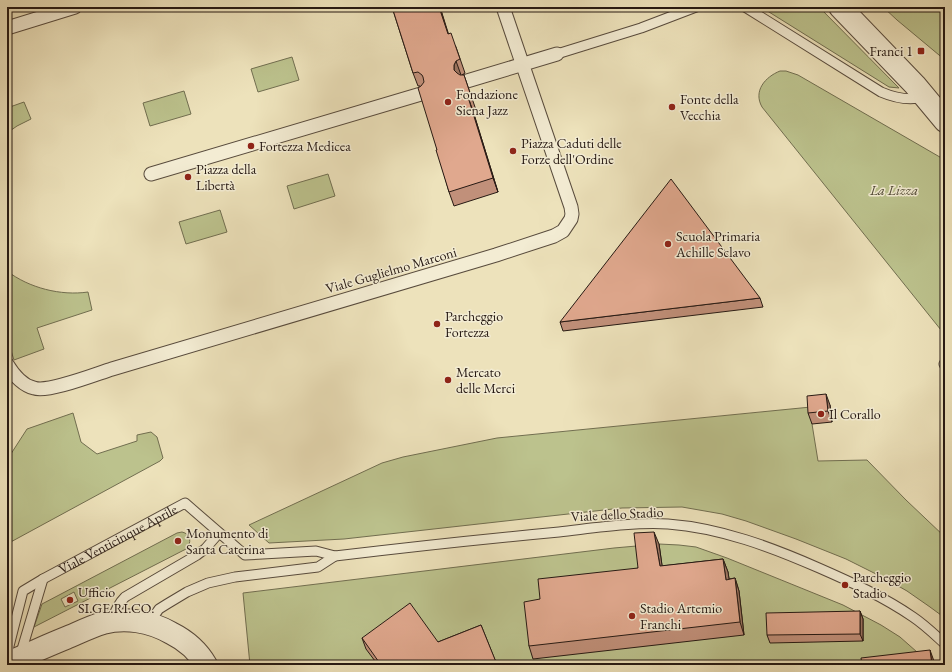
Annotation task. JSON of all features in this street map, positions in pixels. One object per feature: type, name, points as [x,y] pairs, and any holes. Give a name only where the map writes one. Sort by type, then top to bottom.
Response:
[{"type":"street","points":[[7,28],[76,7]]},
{"type":"street","name":"Viale Guglielmo Marconi","points":[[7,364],[17,378],[33,388],[42,389],[55,387],[496,255],[554,236],[563,231],[571,219],[571,208],[503,7]]},
{"type":"street","points":[[840,7],[899,68],[945,121]]},
{"type":"street","points":[[467,81],[557,54]]},
{"type":"street","points":[[151,174],[421,94]]},
{"type":"street","points":[[11,658],[95,626],[112,622],[131,621],[148,624],[167,630],[182,639],[193,649],[206,665]]},
{"type":"lane","points":[[557,54],[641,28],[696,7]]},
{"type":"lane","points":[[745,7],[881,92],[902,98],[913,99],[925,97]]},
{"type":"lane","name":"Viale Venticinque Aprile","points":[[11,658],[23,591],[43,578],[185,503],[245,555]]},
{"type":"lane","name":"Viale dello Stadio","points":[[245,555],[316,551],[335,556],[523,535],[643,524],[668,524],[726,534],[751,541],[838,576],[914,617],[945,644]]},
{"type":"lane","points":[[112,622],[116,610],[125,597],[197,555],[205,549],[219,533]]},
{"type":"lane","name":"Viale dello Stadio","points":[[148,624],[160,609],[187,592],[208,583],[235,577],[318,567],[335,556]]},
{"type":"lane","name":"Viale Venticinque Aprile","points":[[11,658],[43,578]]},
{"type":"green space","points":[[761,7],[819,7],[899,88],[889,87]]},
{"type":"green space","points":[[883,7],[945,7],[945,60],[897,20]]},
{"type":"green space","points":[[292,57],[299,80],[258,92],[251,69]]},
{"type":"green space","name":"La Lizza","points":[[780,71],[786,71],[798,75],[945,160],[945,335],[762,107],[759,95],[762,85],[770,77]]},
{"type":"green space","points":[[184,91],[191,114],[150,126],[143,103]]},
{"type":"green space","points":[[24,102],[31,119],[7,133],[7,108]]},
{"type":"green space","points":[[328,174],[335,196],[294,209],[287,186]]},
{"type":"green space","points":[[220,210],[227,232],[186,244],[179,222]]},
{"type":"green space","points":[[7,271],[25,282],[56,292],[88,292],[92,310],[37,328],[44,349],[14,360],[7,338]]},
{"type":"green space","points":[[811,407],[818,461],[867,460],[945,537],[945,618],[907,591],[846,559],[746,521],[722,514],[682,507],[622,508],[344,539],[269,543],[249,525],[382,463],[403,457],[497,438]]},
{"type":"green space","points":[[73,413],[81,442],[97,454],[137,441],[137,435],[151,432],[157,437],[163,458],[7,544],[7,460],[27,429]]},
{"type":"green space","points":[[177,533],[185,533],[189,537],[190,542],[186,549],[34,627],[42,604]],"holes":[[[74,592],[78,601],[65,607],[61,599]]]},
{"type":"green space","name":"Stadio Artemio Franchi","points":[[659,544],[696,547],[843,605],[900,637],[935,665],[250,665],[243,593],[614,548]]},
{"type":"building","name":"Fondazione Siena Jazz","points":[[392,7],[439,7],[448,34],[451,33],[460,59],[456,61],[454,70],[460,75],[464,75],[471,96],[468,97],[493,178],[449,192],[418,88],[424,82],[423,77],[418,72],[413,73]]},
{"type":"building","points":[[671,179],[760,298],[560,322]]},
{"type":"building","points":[[826,394],[828,411],[808,413],[807,396]]},
{"type":"building","points":[[654,532],[660,566],[723,559],[726,580],[735,578],[740,622],[529,646],[524,602],[540,599],[538,579],[638,568],[634,533]]},
{"type":"building","points":[[410,603],[438,642],[481,625],[496,662],[489,665],[381,665],[362,638]]},
{"type":"building","points":[[860,611],[860,634],[767,635],[766,613]]},
{"type":"building","points":[[930,650],[932,665],[862,665],[861,658]]},
{"type":"place","name":"Franci 1","points":[[921,51]]},
{"type":"place","name":"Fondazione Siena Jazz","points":[[448,102]]},
{"type":"place","name":"Fonte della Vecchia","points":[[672,107]]},
{"type":"place","name":"Fortezza Medicea","points":[[251,146]]},
{"type":"place","name":"Piazza Caduti delle Forze dell'Ordine","points":[[513,151]]},
{"type":"place","name":"Piazza della Libertà","points":[[188,177]]},
{"type":"place","name":"Scuola Primaria Achille Sclavo","points":[[668,244]]},
{"type":"place","name":"Parcheggio Fortezza","points":[[437,324]]},
{"type":"place","name":"Mercato delle Merci","points":[[448,380]]},
{"type":"place","name":"Il Corallo","points":[[821,414]]},
{"type":"place","name":"Monumento di Santa Caterina","points":[[178,541]]},
{"type":"place","name":"Parcheggio Stadio","points":[[845,585]]},
{"type":"place","name":"Ufficio SI.GE.RI.CO.","points":[[70,600]]},
{"type":"place","name":"Stadio Artemio Franchi","points":[[632,616]]}]
